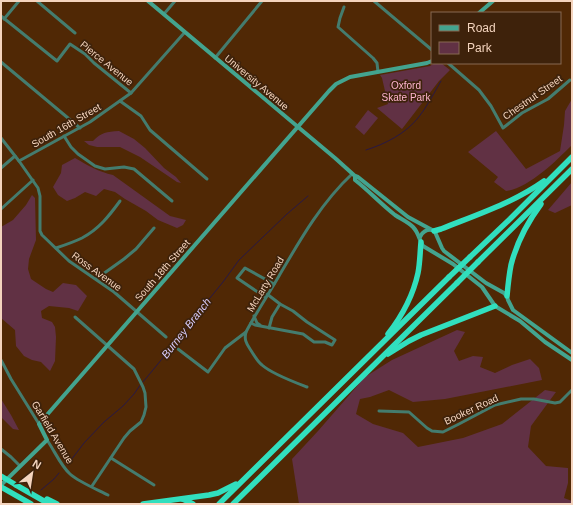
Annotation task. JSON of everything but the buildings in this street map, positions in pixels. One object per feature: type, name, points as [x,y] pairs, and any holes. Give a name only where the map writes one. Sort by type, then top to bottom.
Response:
[{"type":"highway","points":[[219,504],[572,157]]},
{"type":"highway","points":[[233,504],[572,170]]},
{"type":"highway","points":[[433,230],[444,228],[507,203],[524,194],[557,171]]},
{"type":"highway","points":[[507,298],[511,266],[521,236],[531,219],[554,188]]},
{"type":"highway","points":[[379,347],[401,316],[411,296],[418,274],[420,239]]},
{"type":"highway","points":[[370,370],[388,354],[409,341],[497,307]]},
{"type":"highway","points":[[143,504],[218,493],[236,484],[252,471]]},
{"type":"highway","points":[[1,476],[49,504]]},
{"type":"highway","points":[[1,486],[31,504]]},
{"type":"highway","points":[[238,504],[246,491]]},
{"type":"highway","points":[[11,492],[23,504]]},
{"type":"highway","points":[[30,492],[57,504]]},
{"type":"highway","points":[[180,499],[193,504]]},
{"type":"main road","name":"University Avenue","points":[[148,1],[335,158],[353,175],[358,177],[408,217],[433,230]]},
{"type":"main road","points":[[480,12],[493,1]]},
{"type":"main road","name":"South 18th Street","points":[[39,424],[336,84],[350,77],[427,64],[431,62]]},
{"type":"main road","name":"University Avenue","points":[[353,175],[355,180],[373,196],[412,226],[423,246],[453,264],[482,287],[497,307],[520,320],[545,342],[572,360]]},
{"type":"main road","points":[[420,239],[424,232],[427,230],[433,230],[444,251],[486,283],[500,290],[507,298],[513,310],[572,353]]},
{"type":"main road","points":[[497,307],[504,306],[507,298]]},
{"type":"main road","name":"Garfield Avenue","points":[[39,424],[47,440]]},
{"type":"main road","points":[[1,486],[47,440]]},
{"type":"street","points":[[3,17],[19,1]]},
{"type":"street","points":[[37,1],[74,33]]},
{"type":"street","points":[[164,14],[175,1]]},
{"type":"street","points":[[215,58],[262,1]]},
{"type":"street","points":[[374,1],[431,49]]},
{"type":"street","points":[[344,7],[338,27],[373,58],[377,63],[378,72]]},
{"type":"street","name":"Pierce Avenue","points":[[3,17],[57,61],[70,44],[86,54],[94,63],[131,93]]},
{"type":"street","name":"South 16th Street","points":[[20,161],[90,122],[131,93],[185,32]]},
{"type":"street","points":[[1,62],[80,128]]},
{"type":"street","name":"Chestnut Street","points":[[449,64],[479,90],[491,106],[503,128],[522,113],[548,99],[570,80]]},
{"type":"street","points":[[120,101],[141,116],[150,130],[207,179]]},
{"type":"street","points":[[64,136],[71,147],[78,154],[95,166],[106,169],[124,167],[134,169],[172,201]]},
{"type":"street","name":"Ross Avenue","points":[[1,138],[20,161],[38,188],[40,196],[40,231],[42,235],[69,261],[114,292],[166,337]]},
{"type":"street","points":[[1,168],[15,156]]},
{"type":"street","name":"McLarty Road","points":[[246,332],[266,296],[321,209],[334,193],[353,175]]},
{"type":"street","points":[[1,209],[33,180]]},
{"type":"street","points":[[56,248],[81,238],[91,232],[103,223],[120,201]]},
{"type":"street","points":[[96,279],[136,249],[154,228]]},
{"type":"street","points":[[251,323],[303,334],[314,342],[325,342],[332,345],[335,340],[293,311],[237,278],[245,268],[274,284]]},
{"type":"street","points":[[269,328],[272,316],[280,304]]},
{"type":"street","points":[[254,316],[257,323],[260,325]]},
{"type":"street","points":[[75,317],[134,369],[145,393],[146,407],[141,422],[124,438],[92,486]]},
{"type":"street","points":[[178,349],[208,372],[225,348],[246,332]]},
{"type":"street","points":[[246,332],[245,341],[262,365],[307,387]]},
{"type":"street","name":"Garfield Avenue","points":[[1,360],[39,424]]},
{"type":"street","name":"Booker Road","points":[[379,410],[409,412],[432,431],[443,432],[495,405],[521,399],[534,399],[555,403],[560,402],[572,390]]},
{"type":"street","name":"Garfield Avenue","points":[[47,440],[69,473],[108,495]]},
{"type":"street","points":[[1,449],[20,466]]},
{"type":"street","points":[[111,458],[154,485]]},
{"type":"green space","name":"Oxford Skate Park","points":[[433,64],[442,64],[450,70],[439,81],[402,129],[377,108],[388,104],[380,75],[430,66]]},
{"type":"green space","points":[[572,99],[572,145],[542,173],[524,185],[506,191],[494,182],[498,177],[468,152],[496,131],[526,169],[560,151],[565,111]]},
{"type":"green space","points":[[368,110],[378,118],[364,135],[355,127]]},
{"type":"green space","points":[[119,131],[134,139],[145,148],[181,183],[177,182],[140,157],[120,147],[97,147],[89,145],[84,141],[93,141],[104,133]]},
{"type":"green space","points":[[75,158],[89,166],[113,175],[170,216],[186,220],[183,225],[177,228],[158,220],[115,192],[104,189],[96,196],[85,192],[67,201],[58,195],[53,187],[61,173],[62,165]]},
{"type":"green space","points":[[572,182],[572,205],[555,213],[548,210]]},
{"type":"green space","points":[[32,195],[35,198],[36,240],[29,259],[28,269],[31,279],[53,292],[63,283],[76,285],[87,296],[78,311],[69,308],[49,306],[41,311],[42,318],[52,322],[55,327],[55,361],[50,371],[41,362],[24,356],[16,346],[15,330],[1,318],[1,227],[13,220],[26,205]]},
{"type":"green space","points":[[457,330],[465,332],[454,351],[459,361],[473,356],[483,357],[480,367],[495,373],[530,359],[539,368],[542,380],[445,399],[413,402],[389,390],[360,399],[356,414],[373,424],[403,433],[418,447],[463,438],[502,424],[545,390],[556,392],[531,426],[528,447],[546,466],[568,468],[568,483],[564,498],[572,501],[572,504],[299,504],[292,459],[365,377],[392,360]]},
{"type":"green space","points":[[1,399],[19,430],[13,429],[1,417]]},
{"type":"waterway","name":"Burney Branch","points":[[366,150],[394,138],[413,124],[441,81]]},
{"type":"waterway","name":"Burney Branch","points":[[143,382],[181,336],[239,260],[308,196]]},
{"type":"waterway","name":"Burney Branch","points":[[68,464],[84,443],[104,422],[123,406],[141,384]]},
{"type":"waterway","name":"Burney Branch","points":[[41,490],[59,473]]}]
